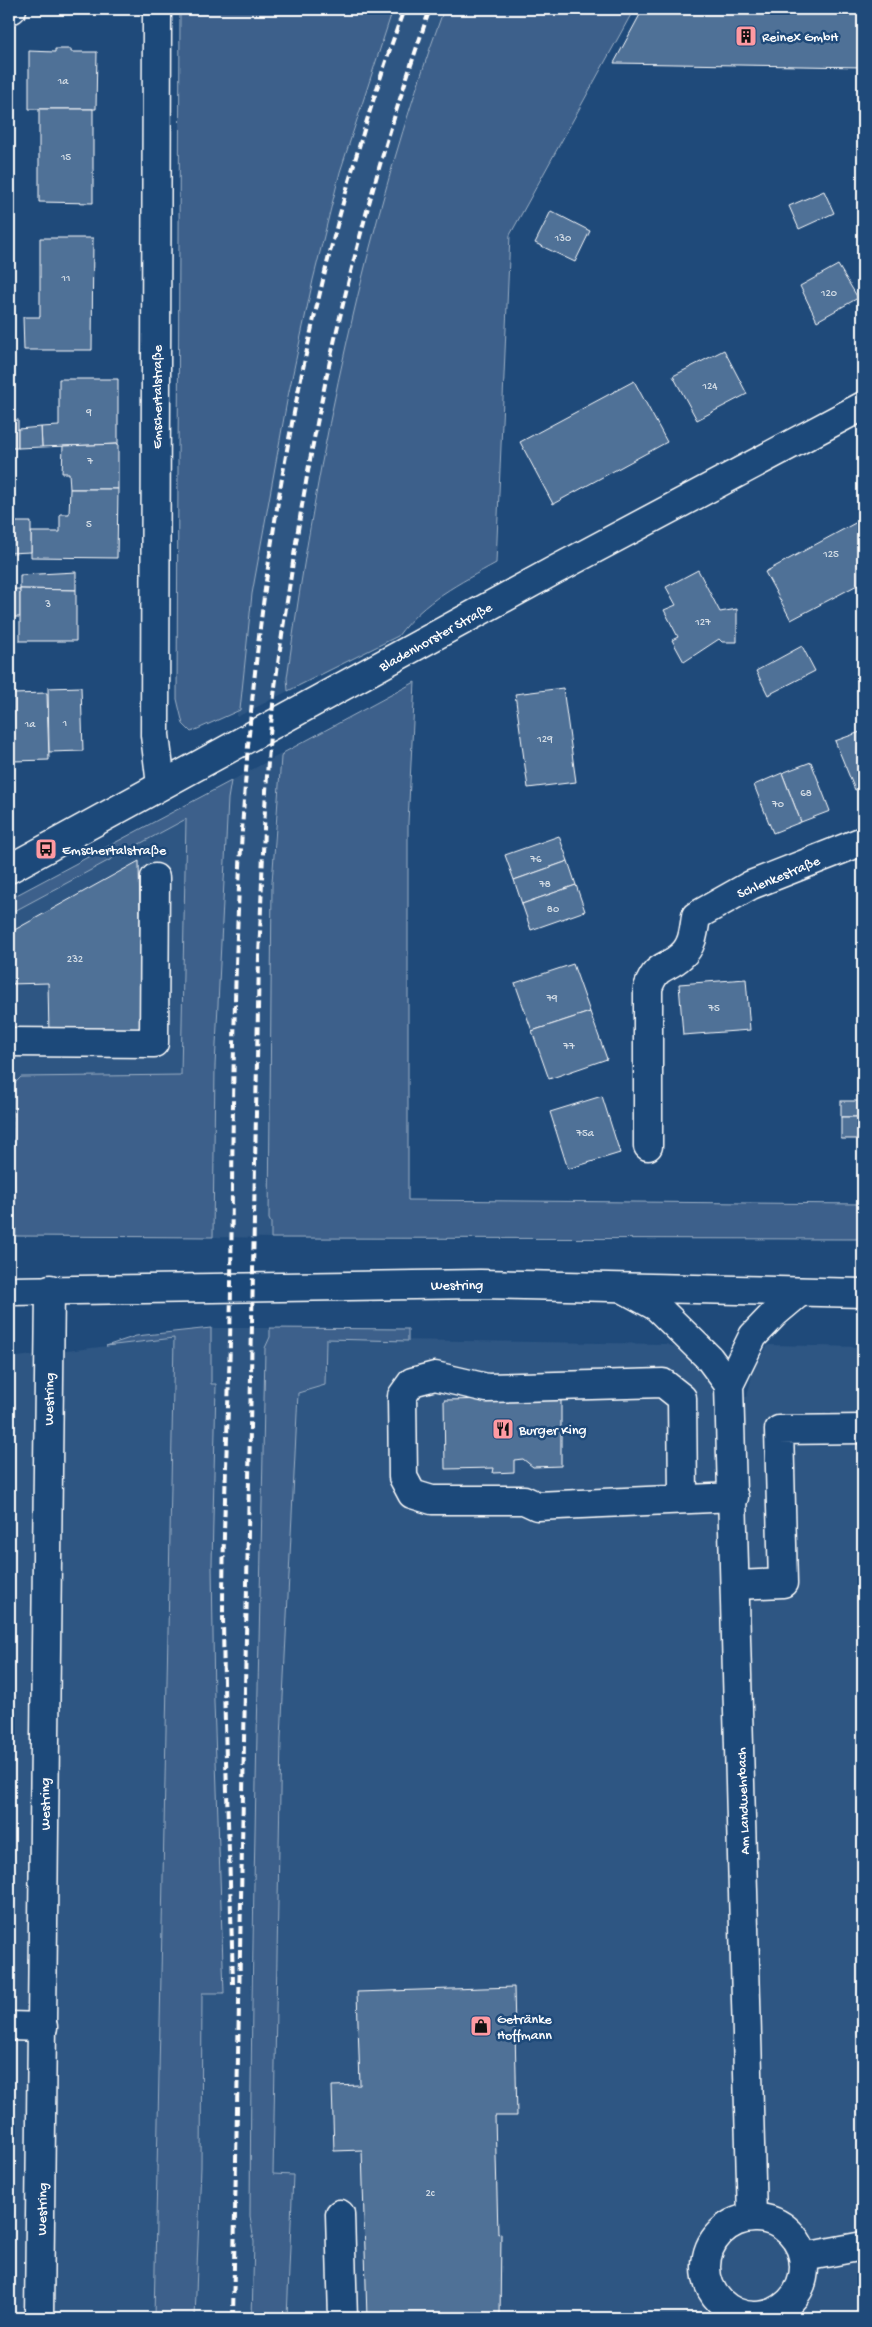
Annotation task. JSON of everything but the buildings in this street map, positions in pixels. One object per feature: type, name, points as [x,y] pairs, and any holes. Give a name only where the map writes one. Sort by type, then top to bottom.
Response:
[{"type":"street","name":"Emschertalstraße","points":[[157,9],[155,735],[162,785]]},
{"type":"street","name":"Bladenhorster Straße","points":[[9,869],[605,543],[863,406]]},
{"type":"street","name":"Schlenkestraße","points":[[648,1146],[648,988],[653,975],[665,965],[681,956],[692,941],[696,916],[751,885],[863,841]]},
{"type":"street","points":[[9,1042],[154,1043],[155,878]]},
{"type":"street","name":"Westring","points":[[9,1291],[471,1284],[863,1293]]},
{"type":"street","name":"Westring","points":[[39,2318],[43,2027],[45,1565],[50,1289]]},
{"type":"street","points":[[624,1289],[656,1307],[709,1358],[729,1385]]},
{"type":"street","name":"Am Landwehrbach","points":[[752,2218],[734,1497],[729,1385],[753,1336],[775,1313],[800,1292]]},
{"type":"street","points":[[682,1498],[682,1398],[663,1383],[487,1388],[435,1376],[412,1382],[402,1396],[403,1477],[412,1494],[432,1500],[524,1500],[537,1506],[734,1497]]},
{"type":"street","points":[[736,1585],[783,1584],[779,1430],[863,1429]]},
{"type":"street","points":[[9,2026],[43,2027]]},
{"type":"street","points":[[340,2214],[343,2318]]},
{"type":"street","points":[[752,2218],[771,2220],[786,2228],[798,2241],[804,2257],[804,2276],[797,2293],[785,2307],[768,2315],[750,2317],[729,2315],[716,2297],[706,2277],[706,2256],[716,2236],[733,2223],[752,2218]]},
{"type":"street","points":[[804,2257],[863,2246]]},
{"type":"shaded area","points":[[180,9],[393,9],[340,172],[313,280],[287,401],[252,594],[240,710],[191,732],[183,724],[177,699]]},
{"type":"shaded area","points":[[393,9],[444,9],[408,113],[375,231],[311,514],[287,678],[288,691],[237,717],[237,710],[240,709],[252,594],[269,493],[313,280],[340,172]]},
{"type":"shaded area","points":[[444,9],[634,9],[510,235],[496,563],[443,594],[419,613],[398,636],[288,691],[287,678],[299,593],[329,424],[348,339],[390,173]]},
{"type":"shaded area","points":[[415,682],[408,823],[408,1200],[863,1204],[863,1239],[271,1238],[271,1223],[269,1219],[272,883],[281,757],[283,753]]},
{"type":"shaded area","points":[[283,753],[275,821],[272,883],[269,1219],[271,1223],[271,1238],[213,1237],[215,1066],[228,799],[231,781]]},
{"type":"shaded area","points":[[231,781],[228,799],[215,1066],[213,1237],[16,1236],[12,1086],[21,1077],[181,1075],[186,819],[9,914],[9,899]]},
{"type":"shaded area","points":[[186,819],[181,1075],[21,1077],[12,1086],[12,1053],[9,1053],[9,914]]},
{"type":"shaded area","points":[[211,1328],[270,1328],[270,1337],[265,1348],[257,1779],[251,1962],[250,2216],[254,2242],[252,2318],[195,2318],[201,2167],[202,1993],[224,1992],[214,1702],[212,1565],[216,1384],[211,1384]]},
{"type":"shaded area","points":[[211,1328],[211,1384],[216,1384],[212,1565],[214,1702],[224,1993],[202,1993],[201,2167],[195,2318],[154,2318],[174,1338],[106,1346],[136,1336]]},
{"type":"shaded area","points":[[270,1328],[408,1329],[408,1341],[326,1339],[325,1385],[298,1393],[281,1738],[273,2174],[293,2175],[287,2318],[252,2318],[254,2242],[250,2216],[254,1890],[265,1348],[270,1337]]},
{"type":"shaded area","points":[[174,1338],[154,2318],[9,2318],[9,1358]]},
{"type":"shaded area","points":[[326,1339],[666,1344],[684,1350],[708,1378],[715,1398],[747,1397],[753,1370],[768,1345],[863,1347],[863,2318],[287,2318],[293,2175],[273,2175],[281,1738],[298,1393],[325,1385]]},
{"type":"railway","points":[[233,1984],[223,1573],[230,1324],[236,964],[246,772],[266,579],[281,482],[300,385],[321,289],[345,195],[373,101],[404,9]]},
{"type":"railway","points":[[233,2318],[259,956],[270,738],[281,641],[303,498],[331,356],[385,146],[430,9]]},
{"type":"place","name":"Reinex GmbH","points":[[746,36]]},
{"type":"place","name":"Emschertalstraße","points":[[46,849]]},
{"type":"place","name":"Burger King","points":[[503,1429]]},
{"type":"place","name":"Getränke Hoffmann","points":[[481,2026]]}]
